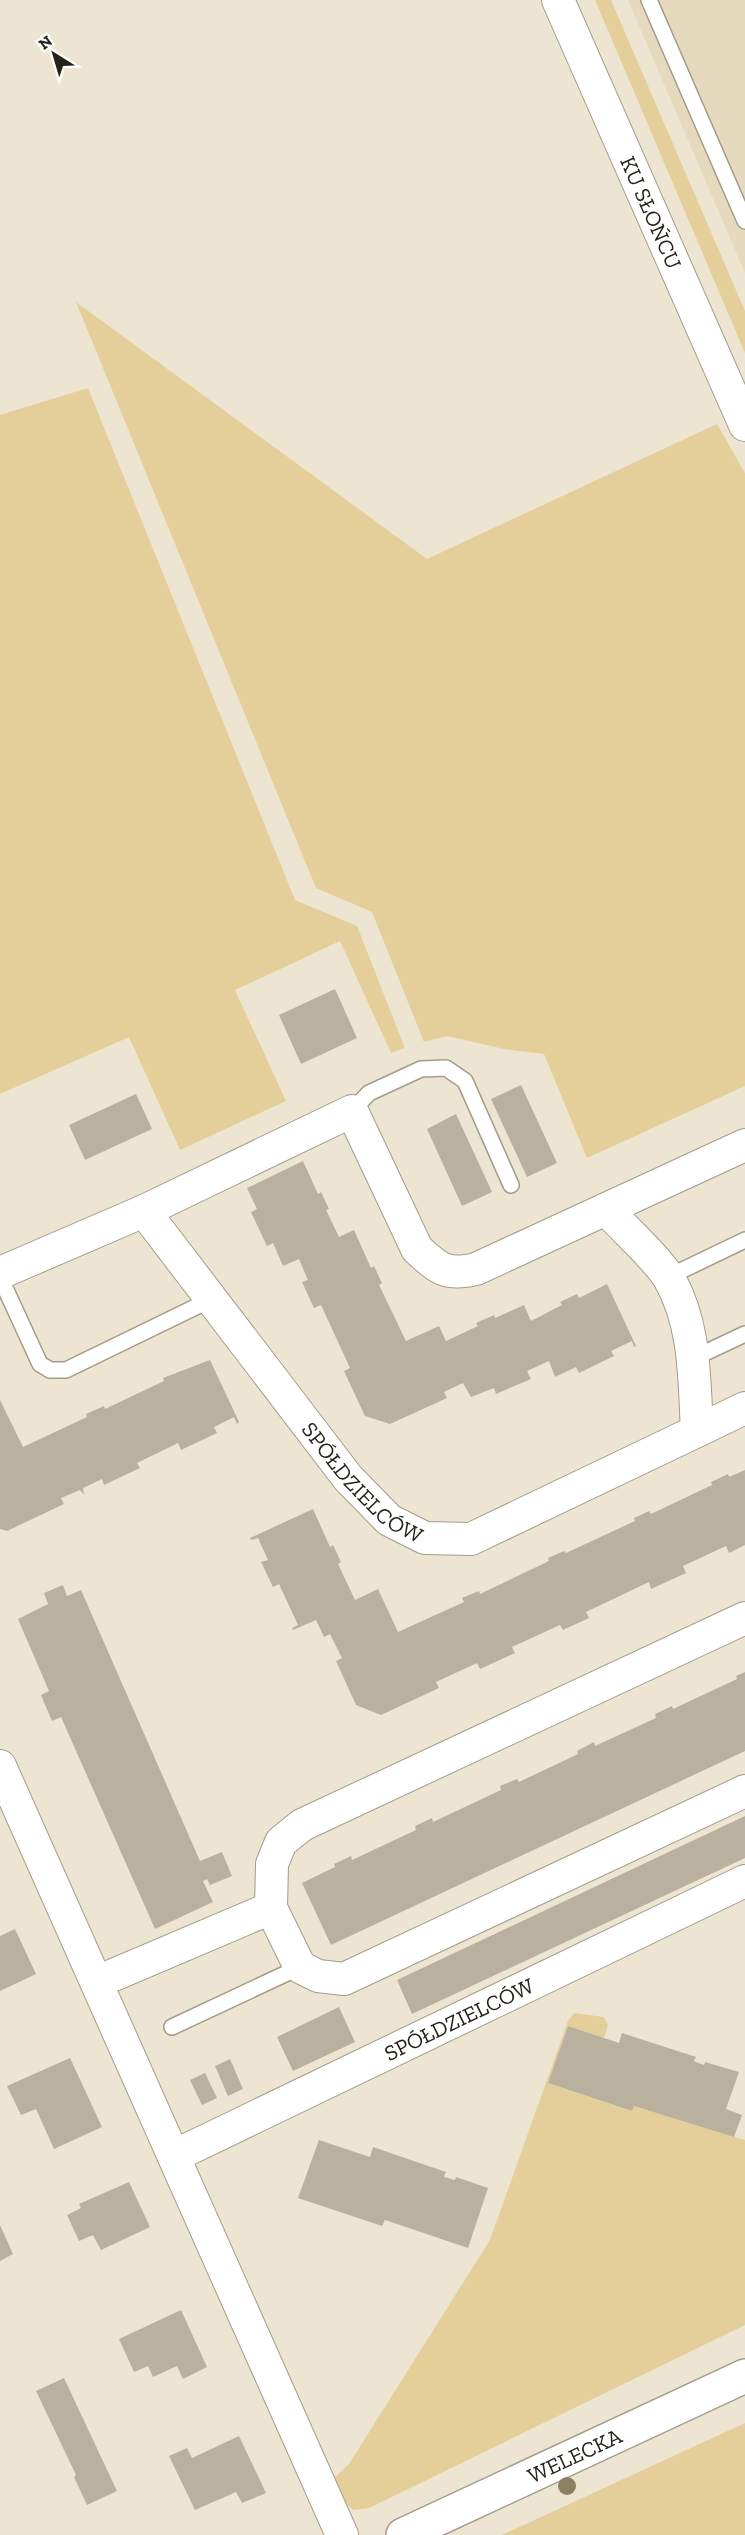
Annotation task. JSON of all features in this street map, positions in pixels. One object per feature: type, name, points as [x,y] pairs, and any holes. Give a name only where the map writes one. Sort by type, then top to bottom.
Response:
[{"type":"main road","name":"WELECKA","points":[[403,2535],[745,2376]]},
{"type":"street","name":"KU SŁOŃCU","points":[[558,0],[745,425]]},
{"type":"street","points":[[0,1275],[144,1211],[352,1112],[417,1249],[435,1265],[456,1274],[476,1269],[745,1145]]},
{"type":"street","points":[[607,1210],[668,1277],[686,1314],[693,1358],[697,1431]]},
{"type":"street","name":"SPÓŁDZIELCÓW","points":[[144,1211],[348,1478],[389,1520],[425,1538],[471,1539],[745,1408]]},
{"type":"street","points":[[745,1618],[302,1825],[281,1842],[272,1864],[272,1908],[300,1967],[318,1976],[344,1979],[745,1791]]},
{"type":"street","points":[[0,1766],[342,2535]]},
{"type":"street","name":"SPÓŁDZIELCÓW","points":[[174,2156],[745,1881]]},
{"type":"street","points":[[98,1982],[272,1908]]},
{"type":"lane","points":[[649,0],[745,221]]},
{"type":"lane","points":[[352,1112],[369,1093],[390,1083],[421,1069],[446,1068],[465,1081],[512,1185]]},
{"type":"lane","points":[[668,1277],[745,1240]]},
{"type":"lane","points":[[0,1275],[40,1364],[50,1370],[66,1370],[212,1299]]},
{"type":"lane","points":[[693,1358],[745,1334]]},
{"type":"lane","points":[[172,2027],[300,1967]]},
{"type":"shaded area","points":[[595,0],[611,0],[745,311],[745,353]]},
{"type":"shaded area","points":[[628,0],[745,0],[745,273]]},
{"type":"shaded area","points":[[76,302],[427,559],[717,424],[745,473],[745,1086],[587,1158],[544,1054],[504,1049],[447,1036],[424,1042],[372,912],[316,888]]},
{"type":"shaded area","points":[[88,388],[295,900],[357,926],[405,1048],[391,1053],[340,941],[235,990],[286,1101],[180,1150],[129,1037],[0,1094],[0,415]]},
{"type":"shaded area","points":[[574,2013],[604,2017],[608,2025],[604,2038],[568,2026],[548,2083],[632,2111],[634,2106],[745,2140],[745,2325],[369,2508],[353,2510],[345,2502],[333,2479],[349,2464],[490,2240],[568,2021]]},
{"type":"shaded area","points":[[745,2423],[745,2535],[502,2535]]},
{"type":"building","points":[[335,989],[357,1038],[301,1064],[279,1015]]},
{"type":"building","points":[[521,1085],[557,1163],[527,1177],[491,1099]]},
{"type":"building","points":[[136,1094],[152,1129],[85,1160],[69,1125]]},
{"type":"building","points":[[456,1114],[492,1192],[462,1206],[427,1129]]},
{"type":"building","points":[[303,1161],[318,1194],[321,1192],[329,1209],[326,1210],[339,1237],[354,1230],[371,1268],[374,1266],[382,1283],[379,1285],[406,1341],[439,1326],[446,1341],[478,1326],[476,1323],[494,1315],[495,1318],[524,1305],[531,1321],[562,1305],[560,1302],[577,1294],[579,1298],[607,1284],[636,1346],[634,1347],[632,1341],[611,1351],[614,1356],[579,1373],[576,1367],[555,1377],[549,1361],[527,1371],[531,1379],[496,1394],[494,1388],[471,1397],[463,1383],[444,1392],[447,1398],[390,1424],[365,1416],[344,1371],[350,1368],[321,1305],[314,1308],[302,1282],[308,1280],[299,1259],[283,1266],[273,1243],[267,1246],[251,1212],[257,1209],[247,1188]]},
{"type":"building","points":[[210,1360],[239,1422],[237,1424],[234,1417],[214,1427],[217,1433],[181,1450],[178,1443],[137,1463],[140,1468],[104,1485],[102,1479],[83,1488],[84,1495],[80,1490],[61,1498],[64,1504],[7,1531],[0,1529],[0,1400],[23,1447],[87,1417],[86,1414],[104,1406],[105,1409],[164,1381],[163,1378]]},
{"type":"building","points":[[745,1470],[745,1545],[729,1553],[726,1546],[683,1566],[686,1573],[651,1589],[649,1582],[586,1612],[589,1618],[563,1630],[560,1625],[512,1647],[515,1653],[480,1669],[477,1663],[436,1682],[439,1688],[381,1715],[356,1705],[336,1661],[342,1658],[330,1634],[324,1637],[316,1620],[293,1630],[292,1628],[298,1625],[279,1584],[273,1587],[261,1562],[268,1560],[258,1538],[251,1540],[250,1538],[313,1509],[330,1547],[333,1545],[341,1562],[338,1564],[355,1600],[378,1589],[398,1632],[464,1602],[462,1598],[479,1591],[480,1594],[549,1561],[548,1558],[564,1551],[566,1553],[635,1521],[634,1518],[649,1511],[651,1514],[712,1485],[711,1482],[728,1474],[729,1477]]},
{"type":"building","points":[[63,1585],[67,1596],[81,1590],[200,1861],[222,1852],[232,1876],[210,1885],[207,1879],[203,1881],[213,1902],[155,1929],[61,1717],[52,1721],[41,1695],[49,1691],[18,1619],[48,1604],[44,1593]]},
{"type":"building","points":[[745,1672],[745,1751],[331,1945],[302,1883],[335,1867],[334,1864],[351,1856],[352,1860],[416,1830],[415,1826],[432,1818],[433,1822],[501,1790],[500,1786],[517,1779],[519,1782],[578,1754],[577,1751],[594,1742],[595,1746],[656,1718],[655,1714],[672,1706],[673,1709],[737,1679],[736,1676]]},
{"type":"building","points":[[745,1816],[745,1858],[412,2014],[397,1980]]},
{"type":"building","points":[[15,1929],[36,1974],[0,1991],[0,1936]]},
{"type":"building","points":[[339,2007],[355,2042],[293,2071],[277,2037]]},
{"type":"building","points":[[568,2026],[619,2043],[622,2033],[696,2057],[694,2061],[704,2065],[705,2062],[739,2072],[726,2109],[742,2115],[734,2137],[634,2106],[632,2111],[548,2083]]},
{"type":"building","points":[[70,2058],[102,2127],[54,2149],[36,2109],[21,2115],[7,2086]]},
{"type":"building","points":[[230,2059],[243,2089],[228,2096],[215,2066]]},
{"type":"building","points":[[205,2073],[217,2098],[202,2105],[190,2080]]},
{"type":"building","points":[[319,2140],[370,2157],[373,2147],[446,2172],[444,2177],[455,2180],[456,2177],[488,2188],[468,2248],[385,2220],[382,2226],[298,2198]]},
{"type":"building","points":[[129,2182],[150,2227],[101,2250],[93,2235],[79,2241],[67,2215],[81,2208],[79,2204]]},
{"type":"building","points":[[0,2225],[13,2254],[0,2261]]},
{"type":"building","points":[[181,2310],[207,2367],[183,2379],[177,2366],[153,2377],[148,2366],[134,2372],[119,2339]]},
{"type":"building","points":[[64,2378],[117,2491],[87,2505],[74,2477],[76,2475],[36,2391]]},
{"type":"building","points":[[239,2436],[266,2493],[242,2503],[236,2492],[195,2510],[169,2456],[187,2448],[192,2458]]}]
